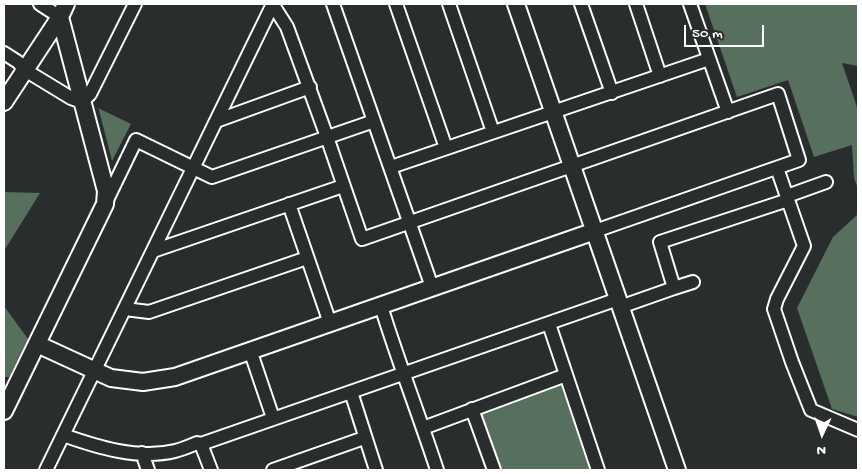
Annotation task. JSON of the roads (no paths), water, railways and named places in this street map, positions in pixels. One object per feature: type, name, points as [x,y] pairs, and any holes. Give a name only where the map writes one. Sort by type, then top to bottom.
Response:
[{"type":"street","points":[[40,4],[63,10]]},
{"type":"street","points":[[82,102],[90,94],[135,4]]},
{"type":"street","points":[[37,344],[111,378],[143,382],[175,377],[798,160],[778,94],[410,223],[362,238],[287,27],[273,4]]},
{"type":"street","points":[[46,470],[273,4]]},
{"type":"street","points":[[333,4],[432,287]]},
{"type":"street","points":[[396,4],[446,148]]},
{"type":"street","points":[[449,4],[493,132]]},
{"type":"street","points":[[516,4],[677,470]]},
{"type":"street","points":[[581,4],[612,93]]},
{"type":"street","points":[[636,4],[660,76]]},
{"type":"street","points":[[690,4],[728,112]]},
{"type":"street","points":[[4,102],[63,10]]},
{"type":"street","points":[[63,10],[82,102],[106,191],[105,204]]},
{"type":"street","points":[[4,53],[18,62],[25,70],[71,98],[82,102]]},
{"type":"street","points":[[391,167],[709,59]]},
{"type":"street","points":[[216,121],[310,88]]},
{"type":"street","points":[[4,411],[136,140],[212,177],[374,120]]},
{"type":"street","points":[[777,168],[804,246],[776,299],[774,308],[811,410],[858,430]]},
{"type":"street","points":[[674,288],[660,242],[787,198],[826,182]]},
{"type":"street","points":[[153,251],[343,186]]},
{"type":"street","points":[[289,204],[330,323]]},
{"type":"street","points":[[124,309],[149,312],[307,258]]},
{"type":"street","points":[[63,435],[90,444],[142,453],[174,451],[198,443],[201,444],[549,324],[693,282]]},
{"type":"street","points":[[380,306],[402,374],[437,470]]},
{"type":"street","points":[[549,324],[598,470]]},
{"type":"street","points":[[250,350],[273,418]]},
{"type":"street","points":[[423,428],[566,375]]},
{"type":"street","points":[[351,392],[364,438],[376,470]]},
{"type":"street","points":[[472,409],[494,470]]},
{"type":"street","points":[[273,470],[364,438]]},
{"type":"street","points":[[201,444],[211,470]]},
{"type":"street","points":[[142,453],[148,470]]}]
